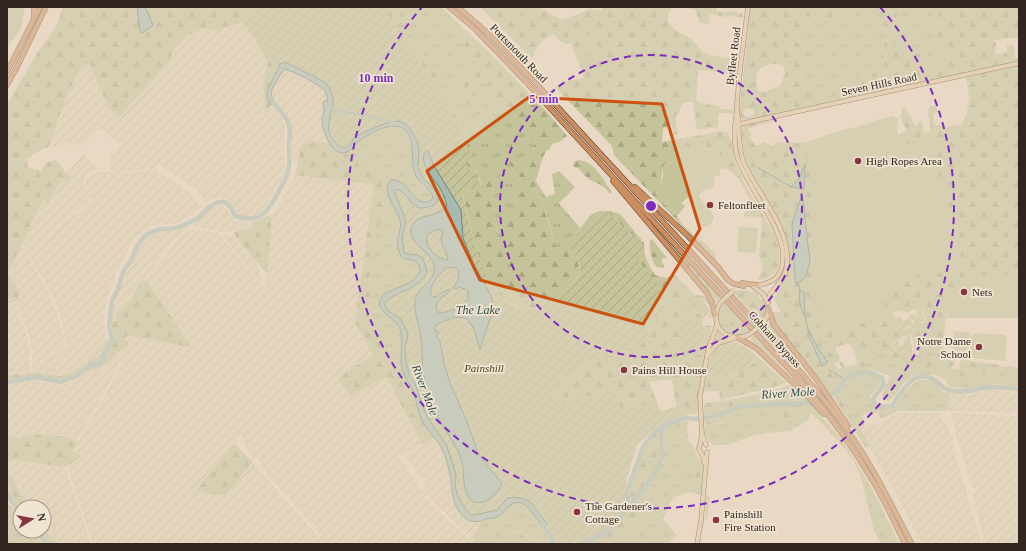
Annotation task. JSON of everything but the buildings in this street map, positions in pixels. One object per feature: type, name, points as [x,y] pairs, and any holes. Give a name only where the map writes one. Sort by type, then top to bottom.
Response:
[{"type":"highway","points":[[34,7],[34,20]]},
{"type":"highway","points":[[7,72],[40,7]]},
{"type":"highway","points":[[7,85],[46,7]]},
{"type":"highway","name":"Portsmouth Road","points":[[449,7],[475,29],[498,52],[603,166]]},
{"type":"highway","name":"Portsmouth Road","points":[[458,7],[508,53],[613,167]]},
{"type":"highway","points":[[603,166],[612,180],[707,293],[711,299],[716,315]]},
{"type":"highway","name":"Cobham Bypass","points":[[603,166],[810,392],[840,432],[873,481],[905,544]]},
{"type":"highway","points":[[613,167],[687,235],[733,280],[757,285]]},
{"type":"highway","name":"Cobham Bypass","points":[[613,167],[834,408],[889,497],[912,544]]},
{"type":"highway","points":[[718,267],[719,270],[731,282],[744,286]]},
{"type":"highway","points":[[768,306],[774,325],[822,387],[834,408]]},
{"type":"highway","points":[[736,338],[754,347],[825,413]]},
{"type":"main road","name":"Byfleet Road","points":[[748,7],[737,107],[740,151],[744,164],[781,230],[787,248],[787,264],[785,272],[782,281],[771,293],[768,306]]},
{"type":"main road","name":"Seven Hills Road","points":[[738,125],[1019,63]]},
{"type":"main road","name":"Byfleet Road","points":[[738,125],[735,144],[737,156],[755,195],[776,231],[783,255],[782,265],[776,277],[770,283],[757,285]]},
{"type":"main road","points":[[705,467],[702,453],[699,449],[701,446],[702,434],[700,390],[708,350],[717,324],[716,315],[720,303],[734,290],[744,286],[757,285]]},
{"type":"main road","points":[[708,356],[713,347],[718,343],[750,334],[764,322],[767,317],[768,306],[762,292],[751,286]]},
{"type":"main road","points":[[717,324],[724,334],[736,338]]},
{"type":"main road","points":[[697,544],[702,521],[705,467],[708,448],[702,434]]},
{"type":"main road","points":[[701,446],[706,445]]},
{"type":"main road","points":[[702,453],[707,452]]},
{"type":"highlighted area","points":[[529,97],[662,104],[700,229],[643,324],[480,280],[427,171]]},
{"type":"shaded area","points":[[244,21],[268,62],[263,84],[266,112],[260,117],[247,114],[261,118],[272,108],[276,110],[282,118],[285,125],[284,175],[265,208],[258,215],[248,218],[238,214],[233,206],[222,197],[210,199],[206,204],[202,197],[197,196],[199,191],[157,164],[156,169],[111,172],[110,153],[117,153],[119,144],[98,128],[87,141],[86,140],[84,142],[84,144],[70,145],[66,142],[64,146],[48,148],[65,100],[82,64],[90,65],[118,118],[169,62],[172,51],[183,38],[204,29],[213,30]],"holes":[[[218,169],[214,175],[199,191]]]},
{"type":"shaded area","points":[[286,69],[301,75],[320,86],[325,91],[328,101],[323,105],[324,112],[321,120],[325,136],[329,142],[307,142],[301,146],[298,162],[292,161],[292,128],[287,116],[280,106],[274,102],[271,92],[281,72]]},
{"type":"shaded area","points":[[84,155],[97,169],[87,173],[83,182],[91,196],[91,193],[85,183],[89,176],[98,172],[129,173],[145,170],[156,171],[191,193],[202,207],[188,217],[174,224],[151,225],[133,240],[117,271],[107,298],[104,313],[106,339],[101,354],[71,373],[61,376],[32,373],[32,366],[68,347],[59,310],[30,257],[62,222],[83,210],[91,202],[91,197],[87,204],[60,222],[29,256],[22,243],[43,199],[48,204],[62,178],[69,184],[72,178],[66,173]]},
{"type":"shaded area","points":[[295,175],[374,185],[355,319],[355,324],[373,355],[337,378],[350,396],[387,377],[422,444],[399,457],[421,490],[419,494],[475,544],[93,544],[67,466],[79,458],[72,453],[120,369],[121,350],[126,347],[128,341],[124,340],[127,335],[188,347],[191,346],[146,280],[171,248],[184,234],[192,229],[218,233],[265,290],[272,217]],"holes":[[[241,436],[253,460],[258,457],[263,469],[321,535],[318,537],[252,462],[227,494],[197,490]]]},
{"type":"shaded area","points":[[219,205],[228,210],[236,221],[251,223],[255,227],[234,232],[221,232],[193,226],[193,223],[213,207]]},
{"type":"shaded area","points":[[189,226],[189,228],[175,239],[144,280],[140,281],[125,310],[118,315],[115,322],[112,322],[114,302],[125,275],[133,263],[142,241],[157,232],[177,231]]},
{"type":"shaded area","points":[[222,235],[233,236],[259,267],[261,284]]},
{"type":"shaded area","points":[[21,244],[49,294],[57,313],[65,347],[32,365],[29,335],[16,301],[18,300],[8,273]]},
{"type":"shaded area","points":[[14,302],[26,334],[29,348],[30,373],[7,376],[7,304]]},
{"type":"shaded area","points":[[119,352],[119,367],[115,374],[104,366]]},
{"type":"shaded area","points":[[106,368],[114,374],[77,441],[67,436],[35,434],[21,438],[7,437],[7,384],[31,379],[61,385],[71,382],[90,369]]},
{"type":"shaded area","points":[[996,390],[1019,393],[1019,413],[947,411],[950,392],[969,395],[981,391]]},
{"type":"shaded area","points":[[900,413],[940,413],[953,439],[953,446],[981,544],[922,544],[859,428],[860,426],[874,425]]},
{"type":"shaded area","points":[[952,413],[1019,416],[1019,544],[985,542],[973,496],[976,491],[970,483],[956,436]]},
{"type":"shaded area","points":[[434,438],[442,448],[449,470],[452,496],[460,513],[466,519],[477,522],[481,521],[473,541],[428,496],[420,493],[426,484],[405,456],[422,446],[422,444]]},
{"type":"shaded area","points":[[7,459],[65,467],[91,544],[61,544],[52,539],[52,499],[23,499],[13,479],[7,471]]},
{"type":"green space","points":[[7,7],[25,7],[22,24],[18,34],[7,46]]},
{"type":"green space","points":[[63,7],[137,7],[140,31],[153,25],[145,7],[298,7],[280,64],[267,91],[267,98],[271,105],[267,112],[263,84],[268,62],[244,21],[225,28],[213,30],[204,29],[192,33],[186,37],[178,45],[169,62],[118,118],[108,106],[90,65],[82,64],[65,100],[48,148],[39,151],[27,160],[28,167],[41,171],[45,163],[56,160],[72,178],[68,184],[62,178],[48,204],[43,199],[8,273],[20,292],[18,300],[7,304],[7,104],[40,49],[57,25]]},
{"type":"green space","points":[[232,7],[250,7],[241,17]]},
{"type":"green space","name":"Painshill","points":[[254,7],[383,7],[443,97],[468,146],[469,151],[465,157],[465,161],[479,185],[462,193],[476,246],[483,266],[492,284],[503,298],[517,307],[534,310],[572,285],[579,275],[580,268],[577,255],[568,246],[608,212],[644,245],[637,258],[672,306],[657,313],[644,340],[634,352],[622,351],[612,356],[597,355],[549,392],[562,406],[586,393],[591,398],[595,399],[614,388],[620,408],[657,402],[660,411],[679,406],[681,417],[657,427],[637,444],[627,482],[625,497],[626,506],[617,520],[604,530],[589,538],[564,544],[556,544],[547,524],[538,511],[527,500],[503,502],[497,510],[475,515],[471,515],[463,507],[458,497],[456,476],[435,429],[425,412],[415,383],[410,378],[406,362],[406,342],[400,318],[390,312],[385,305],[385,302],[393,296],[410,289],[425,276],[417,255],[406,254],[404,252],[402,237],[406,221],[394,191],[396,189],[402,192],[416,207],[427,207],[436,204],[436,190],[426,182],[421,174],[416,138],[410,128],[392,120],[356,137],[348,147],[342,147],[335,142],[329,131],[329,117],[333,102],[328,86],[323,81],[285,62],[280,64],[264,49],[241,20]]},
{"type":"green space","points":[[380,7],[392,7],[445,87],[471,69],[459,24],[499,62],[547,112],[567,136],[559,142],[553,143],[550,149],[546,151],[531,192],[541,199],[557,251],[564,250],[594,213],[598,211],[605,211],[620,214],[644,243],[647,260],[655,275],[666,278],[675,275],[695,295],[705,296],[710,305],[702,300],[681,307],[704,315],[702,325],[709,326],[711,321],[710,326],[712,327],[701,379],[697,414],[689,414],[670,421],[678,410],[672,379],[649,382],[658,405],[626,409],[562,406],[549,392],[597,355],[612,356],[624,351],[632,353],[647,318],[569,246],[577,255],[580,272],[572,285],[528,313],[501,297],[485,273],[474,242],[462,191]],"holes":[[[483,79],[535,135],[536,139],[526,174],[524,174],[501,140],[480,122],[476,126],[496,144],[522,183],[498,241],[492,194],[499,170],[497,168],[482,186],[470,160],[474,147],[459,122],[449,100],[452,94],[458,92],[475,114],[484,116],[485,113],[467,89],[468,85],[474,80]],[[695,322],[701,323],[701,327],[707,328],[701,353],[699,355],[686,356]]]},
{"type":"green space","points":[[392,7],[441,7],[459,24],[471,69],[444,87]]},
{"type":"green space","points":[[480,7],[497,7],[506,16],[513,19],[526,17],[542,9],[562,20],[590,9],[601,11],[604,7],[672,7],[668,19],[670,24],[677,31],[692,40],[703,52],[716,56],[739,58],[737,85],[732,82],[729,73],[698,70],[696,100],[700,103],[719,106],[719,109],[733,109],[733,113],[718,113],[718,127],[697,130],[693,102],[682,104],[679,113],[675,117],[678,134],[674,135],[671,125],[663,128],[662,142],[723,131],[728,133],[737,166],[742,177],[776,238],[780,254],[778,267],[775,272],[765,279],[758,280],[763,267],[759,256],[762,218],[744,216],[749,198],[735,175],[727,169],[721,168],[722,157],[714,150],[682,147],[663,167],[660,186],[667,208],[677,216],[681,223],[694,236],[715,253],[716,261],[614,155],[612,146],[556,88],[563,82],[584,78],[571,43],[565,44],[561,42],[553,34],[539,44],[532,58]]},
{"type":"green space","points":[[497,7],[540,7],[542,9],[526,17],[513,19],[506,16]]},
{"type":"green space","points":[[677,7],[717,7],[717,12],[729,11],[742,13],[743,18],[710,14],[708,24],[700,23],[695,9]]},
{"type":"green space","points":[[750,7],[816,7],[820,9],[825,7],[847,7],[847,14],[843,20],[804,17],[797,42],[815,41],[799,71],[808,95],[841,97],[844,80],[883,71],[883,50],[886,38],[886,27],[879,24],[884,15],[884,7],[903,7],[899,11],[895,20],[893,47],[899,51],[915,53],[923,56],[923,64],[926,69],[935,68],[940,63],[942,50],[938,44],[938,31],[941,21],[937,7],[1019,7],[1019,38],[994,40],[996,44],[995,55],[1007,52],[1008,58],[1019,58],[1019,62],[760,118],[743,120],[740,116]],"holes":[[[770,64],[783,66],[785,74],[780,86],[764,92],[758,91],[756,74],[761,68]],[[745,109],[754,109],[754,114],[746,117],[742,112]]]},
{"type":"green space","points":[[847,7],[884,7],[886,38],[883,50],[883,71],[844,80],[841,97],[808,96],[799,71],[815,41],[796,42],[804,17],[822,18],[846,14]]},
{"type":"green space","points":[[903,7],[938,7],[941,21],[938,31],[938,44],[942,50],[940,64],[935,68],[926,69],[923,64],[923,56],[919,54],[899,51],[893,47],[895,20],[899,11]]},
{"type":"green space","points":[[596,33],[599,58],[588,59],[585,34]]},
{"type":"green space","points":[[1007,45],[1013,45],[1015,57],[1008,58]]},
{"type":"green space","points":[[1019,65],[1019,277],[999,274],[950,293],[945,323],[943,358],[956,362],[951,367],[953,369],[959,369],[961,360],[1000,365],[1001,367],[1011,366],[1017,368],[1019,366],[1019,372],[1006,371],[968,378],[893,361],[893,353],[884,350],[877,350],[871,354],[865,362],[867,370],[850,374],[841,380],[838,369],[842,368],[839,363],[842,361],[846,367],[857,364],[851,345],[846,344],[836,347],[836,352],[839,354],[840,360],[835,364],[837,368],[829,383],[824,385],[779,328],[774,318],[773,312],[781,312],[774,299],[787,276],[789,266],[787,239],[776,213],[746,160],[741,128],[747,123],[778,116],[778,120],[748,128],[751,136],[749,137],[756,146],[764,142],[775,147],[777,154],[782,153],[780,142],[804,143],[892,116],[899,119],[897,121],[898,135],[906,130],[900,115],[902,113],[902,106],[907,110],[908,115],[910,114],[914,125],[917,125],[921,120],[924,133],[931,131],[928,111],[930,106],[936,106],[938,112],[933,114],[935,126],[942,124],[944,128],[962,124],[967,112],[969,101],[966,77]],"holes":[[[801,198],[803,199],[810,263],[805,278],[796,283],[792,225]],[[922,308],[926,319],[923,323],[921,323],[914,314],[910,315],[910,318],[914,321],[914,324],[909,328],[902,330],[898,326],[892,312],[900,311],[909,313],[913,309],[915,311]],[[912,336],[915,349],[918,348],[917,339],[924,339],[927,348],[933,351],[933,356],[927,359],[923,355],[916,356],[914,350],[913,355],[910,358],[902,353],[899,355],[894,349],[892,343],[901,339],[901,337]]]},
{"type":"green space","points":[[483,79],[535,135],[536,139],[526,174],[524,175],[501,140],[480,131],[496,144],[522,183],[498,241],[492,194],[499,170],[497,168],[483,186],[470,160],[469,137],[459,122],[449,100],[452,94],[458,92],[464,100],[485,113],[467,89],[468,85],[474,80]]},
{"type":"green space","points":[[894,118],[900,146],[930,140],[963,265],[889,283],[880,321],[819,330],[814,191],[804,143],[836,132]]},
{"type":"green space","points":[[395,126],[402,128],[407,133],[413,153],[414,170],[422,185],[431,193],[433,198],[430,201],[418,201],[409,189],[398,180],[388,185],[387,189],[372,169],[342,153],[350,150],[361,139],[374,132]]},
{"type":"green space","points":[[307,142],[329,142],[337,152],[349,155],[387,178],[387,190],[391,202],[385,210],[383,220],[376,232],[372,269],[369,278],[374,293],[368,313],[372,324],[412,402],[410,409],[406,414],[387,377],[350,396],[337,378],[373,355],[355,323],[355,319],[374,185],[295,175],[301,146]]},
{"type":"green space","points":[[780,142],[782,153],[777,154],[774,143]]},
{"type":"green space","points":[[682,147],[714,150],[723,158],[719,176],[715,176],[713,188],[702,191],[699,197],[707,207],[697,213],[691,204],[693,202],[688,197],[681,203],[685,206],[677,216],[667,208],[657,196],[663,176],[663,167],[671,151]]},
{"type":"green space","points":[[578,160],[584,161],[594,167],[612,192],[610,193],[601,185],[588,179],[578,168],[574,167],[573,163]]},
{"type":"green space","points":[[559,171],[575,187],[559,203],[580,228],[564,250],[557,252],[541,199],[531,192],[536,181],[546,197],[555,194],[552,174]]},
{"type":"green space","points":[[391,202],[400,219],[397,238],[406,259],[416,261],[420,267],[417,277],[380,308],[395,322],[401,332],[402,369],[413,391],[419,410],[408,417],[406,414],[410,409],[368,313],[374,293],[369,278],[372,269],[376,232],[383,220],[385,210]]},
{"type":"green space","points":[[707,208],[710,210],[714,218],[711,224],[706,227],[703,226],[694,215]]},
{"type":"green space","points":[[267,216],[272,217],[267,272],[263,270],[235,236],[234,232],[255,227],[251,223]]},
{"type":"green space","points":[[739,227],[758,228],[756,253],[737,252]]},
{"type":"green space","points":[[662,234],[721,298],[714,303],[711,295],[661,236]]},
{"type":"green space","points":[[652,239],[667,258],[663,258],[662,261],[664,268],[656,267],[653,260],[650,247],[650,240]]},
{"type":"green space","points":[[999,274],[1019,277],[1019,318],[946,318],[950,293],[979,276]]},
{"type":"green space","points":[[146,280],[191,346],[189,347],[127,335],[124,340],[129,342],[126,347],[111,358],[102,368],[90,369],[92,366],[100,365],[106,360],[113,338],[112,322],[115,322],[118,311],[125,310],[141,281]]},
{"type":"green space","points":[[738,290],[748,290],[751,293],[754,291],[758,294],[759,299],[764,299],[764,317],[760,322],[734,293]]},
{"type":"green space","points":[[689,299],[702,300],[712,313],[711,318],[709,318],[710,313],[707,313],[707,316],[704,316],[704,314],[680,307]]},
{"type":"green space","points":[[724,302],[751,330],[746,334],[737,330],[730,324],[720,307]]},
{"type":"green space","points":[[721,305],[737,332],[746,334],[736,336],[722,329],[717,319],[717,314]]},
{"type":"green space","points":[[922,309],[925,321],[919,322],[916,311]]},
{"type":"green space","points":[[909,315],[913,325],[900,330],[895,318],[900,316],[902,321],[909,319]]},
{"type":"green space","points":[[679,317],[701,323],[701,327],[707,328],[700,354],[686,356],[680,359]]},
{"type":"green space","points":[[769,322],[797,357],[794,359],[764,326]]},
{"type":"green space","points":[[719,329],[721,335],[729,338],[712,347]]},
{"type":"green space","points":[[954,331],[970,332],[967,360],[952,358]]},
{"type":"green space","points":[[974,333],[1005,335],[1005,338],[1007,338],[1005,361],[970,358],[971,335],[974,335]]},
{"type":"green space","points":[[754,335],[786,371],[752,341],[751,338]]},
{"type":"green space","points":[[910,335],[913,358],[902,354],[899,355],[893,342],[898,341],[900,346],[904,344],[903,340],[905,337]]},
{"type":"green space","points":[[106,339],[109,340],[101,360],[66,378],[59,380],[39,376],[7,379],[7,376],[32,373],[61,376],[71,373],[101,354]]},
{"type":"green space","points":[[917,339],[924,339],[927,348],[933,351],[933,356],[927,359],[923,355],[919,356]]},
{"type":"green space","points":[[730,341],[746,347],[760,359],[740,371],[719,379],[706,377],[712,354],[719,346]]},
{"type":"green space","points":[[881,349],[893,353],[893,361],[968,378],[1006,371],[1019,372],[1019,386],[993,384],[972,389],[950,387],[940,376],[924,374],[913,377],[905,382],[888,401],[882,399],[883,391],[891,376],[867,370],[865,362],[872,352]]},
{"type":"green space","points":[[760,359],[786,383],[721,400],[719,391],[704,391],[706,377],[719,379],[740,371]]},
{"type":"green space","points":[[837,368],[841,380],[837,389],[830,394],[824,385],[829,383]]},
{"type":"green space","points":[[868,374],[880,379],[881,384],[870,396],[873,406],[878,409],[896,406],[911,385],[922,380],[928,380],[935,383],[943,392],[950,392],[947,411],[898,411],[881,419],[878,413],[863,414],[864,426],[858,425],[837,392],[846,380],[852,377]]},
{"type":"green space","points":[[790,385],[808,401],[792,403],[743,404],[704,416],[704,403],[749,396],[777,390]]},
{"type":"green space","points":[[837,392],[870,446],[866,448],[832,395]]},
{"type":"green space","points":[[811,404],[840,438],[837,440],[810,412],[775,422],[765,406]]},
{"type":"green space","points":[[765,406],[775,421],[810,412],[808,420],[790,431],[756,435],[731,444],[713,445],[709,442],[705,434],[705,425],[721,423],[742,411],[740,408]]},
{"type":"green space","points":[[740,408],[742,411],[729,419],[705,425],[704,420],[715,419]]},
{"type":"green space","points":[[419,410],[422,421],[434,438],[422,444],[408,417]]},
{"type":"green space","points":[[689,421],[687,428],[689,442],[695,448],[696,455],[702,463],[695,466],[690,492],[673,497],[663,519],[677,535],[668,544],[622,544],[623,533],[636,526],[646,509],[649,497],[648,486],[654,482],[665,466],[663,462],[664,446],[668,434],[676,422]]},
{"type":"green space","points":[[676,422],[666,436],[664,444],[663,438],[666,427]]},
{"type":"green space","points":[[661,430],[661,459],[657,469],[645,485],[632,498],[629,498],[631,487],[645,446],[658,431]]},
{"type":"green space","points":[[35,434],[68,437],[78,442],[72,452],[80,455],[79,458],[66,467],[7,459],[7,437],[21,438]]},
{"type":"green space","points":[[840,438],[857,464],[872,490],[899,544],[881,544],[874,531],[861,477],[853,459],[837,440]]},
{"type":"green space","points":[[234,443],[252,462],[227,494],[216,495],[196,491]]},
{"type":"green space","points":[[663,463],[665,466],[662,476],[648,486],[648,503],[643,515],[636,526],[623,533],[623,543],[586,544],[604,535],[616,526]]},
{"type":"green space","points":[[702,463],[704,470],[702,495],[690,492],[695,466]]},
{"type":"green space","points":[[7,471],[13,479],[23,499],[14,499],[7,477]]},
{"type":"green space","points":[[707,494],[710,498],[707,519],[705,520]]},
{"type":"green space","points":[[7,501],[12,507],[12,514],[10,512]]},
{"type":"green space","points":[[514,502],[524,505],[528,509],[537,519],[550,539],[540,542],[515,531],[506,539],[506,544],[475,544],[473,542],[481,521],[498,517]]},
{"type":"green space","points":[[7,506],[12,513],[12,539],[38,539],[42,544],[7,544]]},
{"type":"green space","points":[[510,530],[540,542],[550,539],[552,544],[506,544],[506,539]]},
{"type":"green space","points":[[44,539],[52,539],[61,544],[53,544]]},
{"type":"water","points":[[137,7],[145,7],[153,25],[142,33],[140,31]]},
{"type":"water","points":[[285,62],[323,81],[330,89],[333,97],[333,105],[329,120],[330,135],[340,146],[345,148],[350,145],[358,135],[394,121],[402,122],[406,125],[415,137],[419,151],[419,170],[425,180],[436,191],[438,199],[436,204],[420,208],[412,204],[402,192],[396,189],[394,191],[406,221],[402,237],[404,252],[406,254],[417,255],[423,258],[427,272],[419,283],[390,298],[385,302],[385,305],[387,310],[400,318],[406,329],[408,335],[405,348],[406,362],[410,377],[415,383],[425,412],[446,444],[456,476],[455,485],[457,494],[464,507],[471,515],[475,515],[497,510],[507,498],[522,498],[532,504],[547,524],[545,527],[543,527],[527,507],[517,502],[508,506],[498,517],[478,521],[468,520],[460,513],[454,502],[449,470],[444,452],[423,423],[413,391],[403,372],[401,364],[401,331],[396,323],[381,308],[380,299],[384,294],[411,282],[420,272],[418,263],[402,257],[398,249],[397,244],[401,224],[388,195],[388,184],[391,180],[403,183],[415,197],[424,202],[430,201],[433,198],[430,191],[419,181],[415,174],[412,145],[408,135],[405,130],[400,127],[388,127],[368,135],[347,152],[342,153],[337,151],[332,147],[326,137],[322,125],[322,117],[324,112],[323,102],[326,100],[328,101],[326,93],[318,85],[301,75],[285,69],[271,92],[274,102],[271,105],[267,98],[267,91],[280,64]]},
{"type":"water","name":"The Lake","points":[[426,151],[428,151],[434,166],[461,210],[463,238],[474,265],[491,296],[493,303],[493,310],[480,349],[474,329],[467,319],[459,317],[446,320],[435,326],[435,331],[439,332],[436,336],[440,341],[444,363],[450,383],[466,419],[478,453],[502,483],[495,495],[483,502],[476,503],[468,497],[464,486],[463,468],[460,455],[436,413],[423,372],[421,343],[415,300],[420,291],[433,276],[434,266],[432,260],[415,242],[411,232],[412,226],[419,219],[438,213],[447,206],[440,188],[427,171],[424,156]],"holes":[[[440,229],[443,231],[442,241],[448,257],[447,260],[435,255],[427,243],[428,234]],[[448,267],[456,268],[459,271],[458,281],[453,288],[455,290],[459,287],[468,291],[468,299],[455,309],[439,313],[436,306],[437,303],[450,291],[450,289],[436,297],[432,297],[431,289],[438,276]]]},
{"type":"water","points":[[805,164],[804,189],[791,187],[799,179]]},
{"type":"water","points":[[801,198],[803,199],[810,263],[805,278],[796,283],[792,225]]},
{"type":"water","points":[[800,290],[804,292],[805,316],[799,301]]},
{"type":"water","points":[[808,329],[819,350],[828,362],[822,366],[810,339]]},
{"type":"waterway","name":"River Mole","points":[[7,382],[36,377],[61,382],[76,376],[91,365],[98,364],[103,360],[112,340],[109,326],[112,301],[118,289],[123,272],[132,259],[137,246],[149,233],[160,229],[180,227],[198,218],[209,207],[218,202],[224,202],[231,207],[235,216],[244,218],[257,218],[266,211],[285,180],[289,168],[290,133],[288,121],[270,98]]},
{"type":"waterway","points":[[330,106],[336,111],[358,114],[390,121],[392,123]]},
{"type":"waterway","points":[[757,167],[791,187]]},
{"type":"waterway","points":[[798,283],[800,290]]},
{"type":"waterway","points":[[805,316],[808,329]]},
{"type":"waterway","points":[[828,369],[844,379]]},
{"type":"waterway","name":"River Mole","points":[[628,506],[627,492],[643,447],[655,431],[672,422],[686,418],[694,419],[713,417],[741,406],[806,403],[823,400],[838,390],[844,379],[849,376],[866,372],[882,378],[884,384],[873,399],[875,405],[880,407],[892,406],[903,390],[913,380],[922,376],[931,378],[945,388],[953,391],[966,391],[991,387],[1019,389]]},
{"type":"waterway","name":"River Mole","points":[[578,544],[593,539],[608,530],[618,520],[657,470],[662,458],[661,437],[663,426]]},
{"type":"waterway","name":"River Mole","points":[[7,492],[12,502]]},
{"type":"waterway","name":"River Mole","points":[[542,523],[552,538],[554,544]]},
{"type":"waterway","name":"River Mole","points":[[42,539],[46,544]]},
{"type":"place","name":"High Ropes Area","points":[[858,161]]},
{"type":"place","name":"Feltonfleet","points":[[710,205]]},
{"type":"place","name":"Nets","points":[[964,292]]},
{"type":"place","name":"Notre Dame School","points":[[979,347]]},
{"type":"place","name":"Pains Hill House","points":[[624,370]]},
{"type":"place","name":"The Gardener's Cottage","points":[[577,512]]},
{"type":"place","name":"Painshill Fire Station","points":[[716,520]]}]
